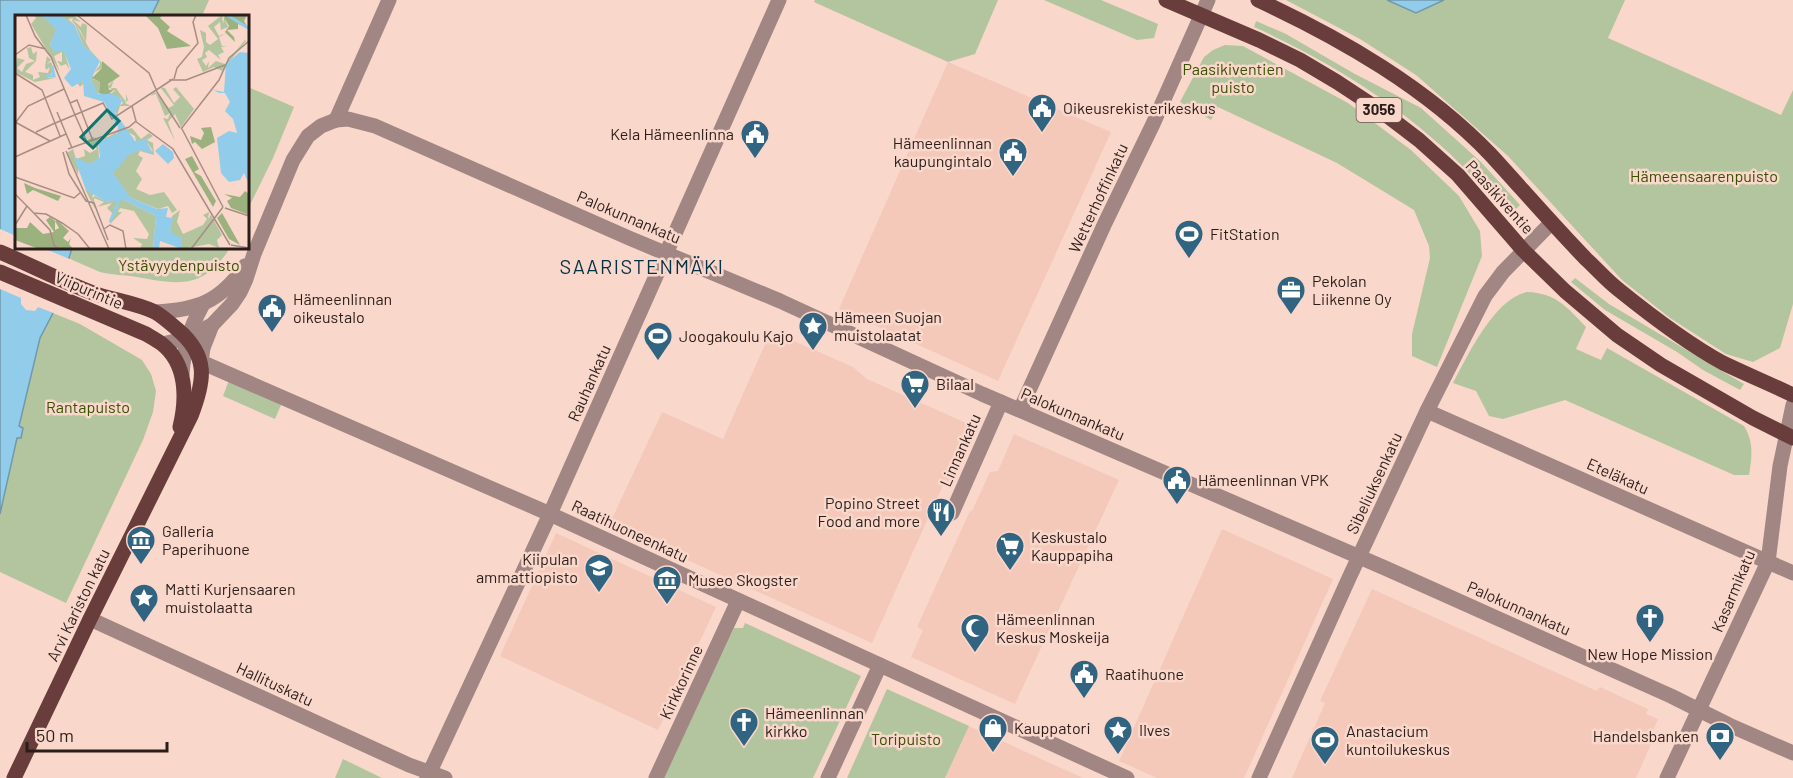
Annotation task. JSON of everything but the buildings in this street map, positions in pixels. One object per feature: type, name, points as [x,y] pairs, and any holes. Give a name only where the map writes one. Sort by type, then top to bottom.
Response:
[{"type":"main road","name":"Paasikiventie","points":[[1166,0],[1260,40],[1300,60],[1381,111],[1419,140],[1458,175],[1523,250],[1565,291],[1617,335],[1661,365],[1753,418],[1790,436]]},
{"type":"main road","name":"Paasikiventie","points":[[1258,0],[1298,18],[1356,51],[1409,86],[1447,116],[1490,154],[1551,223],[1617,289],[1665,326],[1722,362],[1793,395]]},
{"type":"main road","name":"Viipurintie","points":[[0,252],[93,293],[155,312],[187,338],[201,362]]},
{"type":"main road","name":"Viipurintie","points":[[0,272],[146,334],[163,344]]},
{"type":"main road","name":"Arvi Kariston katu","points":[[163,344],[173,356],[182,375],[185,394],[174,447]]},
{"type":"main road","name":"Arvi Kariston katu","points":[[14,778],[191,416],[198,397],[201,362]]},
{"type":"street","points":[[336,120],[389,0]]},
{"type":"street","name":"Rauhankatu","points":[[428,775],[550,514],[779,0]]},
{"type":"street","name":"Wetterhoffinkatu","points":[[1020,410],[1208,0]]},
{"type":"street","name":"Palokunnankatu","points":[[336,120],[348,119],[375,126],[780,301],[1001,402],[1360,556],[1793,753]]},
{"type":"street","name":"Arvi Kariston katu","points":[[163,344],[187,338],[212,325],[227,309],[240,292],[298,149],[308,136],[321,126],[336,120]]},
{"type":"street","name":"Sibeliuksenkatu","points":[[1259,778],[1427,411],[1485,296],[1503,272],[1551,223]]},
{"type":"street","name":"Arvi Kariston katu","points":[[155,312],[182,310],[212,300],[224,291],[254,254]]},
{"type":"street","name":"Arvi Kariston katu","points":[[182,375],[187,338],[203,304]]},
{"type":"street","name":"Arvi Kariston katu","points":[[201,362],[203,348],[212,325]]},
{"type":"street","points":[[182,375],[201,362]]},
{"type":"street","name":"Raatihuoneenkatu","points":[[201,362],[550,514],[1127,778]]},
{"type":"street","name":"Linnankatu","points":[[952,513],[1001,402]]},
{"type":"street","name":"Kasarmikatu","points":[[1667,778],[1768,562],[1780,466],[1790,436],[1793,405]]},
{"type":"street","name":"Eteläkatu","points":[[1427,411],[1793,573]]},
{"type":"street","name":"Kirkkorinne","points":[[656,778],[738,601]]},
{"type":"street","name":"Hallituskatu","points":[[90,619],[428,775],[445,778]]},
{"type":"street","points":[[828,778],[880,665]]},
{"type":"shaded area","points":[[948,62],[1111,132],[998,381],[839,309]]},
{"type":"shaded area","points":[[771,331],[853,367],[867,379],[973,426],[947,486],[943,485],[872,643],[609,525],[662,412],[723,439]]},
{"type":"shaded area","name":"Keskustalo Kauppapiha","points":[[1014,434],[1119,480],[1015,704],[911,657],[923,630],[917,627],[970,511],[990,472],[998,471]]},
{"type":"shaded area","points":[[1222,529],[1333,579],[1244,778],[1157,778],[1119,761]]},
{"type":"shaded area","points":[[556,533],[716,607],[658,730],[500,656]]},
{"type":"shaded area","points":[[1372,589],[1597,691],[1600,687],[1648,709],[1646,714],[1658,719],[1649,741],[1652,742],[1636,778],[1292,778],[1325,703],[1320,701]]},
{"type":"shaded area","name":"Kauppatori","points":[[969,726],[1083,778],[945,778]]},
{"type":"green space","points":[[159,0],[209,0],[202,15],[152,15]]},
{"type":"green space","points":[[815,0],[998,0],[975,54],[948,62],[816,3]]},
{"type":"green space","name":"Paasikiventien puisto","points":[[1044,0],[1101,0],[1158,24],[1154,38],[1137,40]]},
{"type":"green space","name":"Hämeensaarenpuisto","points":[[1286,0],[1387,0],[1416,13],[1444,0],[1625,0],[1608,38],[1781,115],[1793,90],[1793,304],[1780,348],[1753,362],[1726,354],[1670,318],[1622,280],[1508,156],[1416,75],[1360,39]]},
{"type":"green space","points":[[1256,21],[1286,34],[1355,74],[1421,108],[1481,162],[1520,205],[1510,215],[1449,153],[1404,115],[1332,67],[1254,27]]},
{"type":"green space","name":"Paasikiventien puisto","points":[[1225,45],[1243,46],[1348,103],[1411,150],[1459,196],[1480,231],[1482,256],[1437,367],[1412,356],[1412,334],[1430,258],[1429,246],[1414,210],[1337,163],[1218,107],[1211,120],[1180,102],[1204,57]]},
{"type":"green space","name":"Ystävyydenpuisto","points":[[249,87],[294,107],[249,207]]},
{"type":"green space","name":"Ystävyydenpuisto","points":[[72,249],[229,249],[210,271],[190,281],[179,282],[109,274],[70,259]]},
{"type":"green space","points":[[1575,278],[1609,304],[1744,384],[1740,390],[1605,310],[1571,282]]},
{"type":"green space","points":[[1527,292],[1546,295],[1560,302],[1586,327],[1576,349],[1601,360],[1607,348],[1744,426],[1751,444],[1749,475],[1734,475],[1565,400],[1503,419],[1489,416],[1476,391],[1453,383],[1474,344],[1493,316],[1515,297]]},
{"type":"green space","name":"Rantapuisto","points":[[53,313],[80,324],[142,360],[151,374],[156,391],[153,412],[143,440],[66,603],[0,572],[0,514],[17,437],[21,438],[23,428],[19,426],[40,338]]},
{"type":"green space","points":[[231,375],[284,398],[275,419],[223,396]]},
{"type":"green space","points":[[745,623],[861,676],[813,778],[663,778],[734,628],[743,628]]},
{"type":"green space","name":"Toripuisto","points":[[887,689],[969,726],[945,778],[847,778]]},
{"type":"green space","points":[[343,759],[382,778],[335,778]]},
{"type":"water","points":[[0,0],[159,0],[152,15],[15,15],[15,249],[72,249],[53,313],[40,338],[19,426],[23,428],[21,438],[17,438],[0,514]]},
{"type":"water","points":[[1387,0],[1444,0],[1416,13]]},
{"type":"pier","points":[[0,229],[15,236],[15,249],[45,249],[72,260],[56,314],[38,307],[35,311],[26,310],[21,304],[21,298],[0,289]]},
{"type":"place","name":"Oikeusrekisterikeskus","points":[[1042,134]]},
{"type":"place","name":"Kela Hämeenlinna","points":[[755,160]]},
{"type":"place","name":"Hämeenlinnan kaupungintalo","points":[[1013,178]]},
{"type":"place","name":"FitStation","points":[[1189,260]]},
{"type":"place","name":"Pekolan Liikenne Oy","points":[[1291,316]]},
{"type":"place","name":"Hämeenlinnan oikeustalo","points":[[272,334]]},
{"type":"place","name":"Hämeen Suojan muistolaatat","points":[[813,352]]},
{"type":"place","name":"Joogakoulu Kajo","points":[[658,362]]},
{"type":"place","name":"Bilaal","points":[[915,410]]},
{"type":"place","name":"Hämeenlinnan VPK","points":[[1177,506]]},
{"type":"place","name":"Popino Street Food and more","points":[[941,538]]},
{"type":"place","name":"Galleria Paperihuone","points":[[141,566]]},
{"type":"place","name":"Keskustalo Kauppapiha","points":[[1010,572]]},
{"type":"place","name":"Kiipulan ammattiopisto","points":[[599,594]]},
{"type":"place","name":"Museo Skogster","points":[[667,606]]},
{"type":"place","name":"Matti Kurjensaaren muistolaatta","points":[[144,624]]},
{"type":"place","name":"New Hope Mission","points":[[1650,644]]},
{"type":"place","name":"Hämeenlinnan Keskus Moskeija","points":[[975,654]]},
{"type":"place","name":"Raatihuone","points":[[1084,700]]},
{"type":"place","name":"Hämeenlinnan kirkko","points":[[744,748]]},
{"type":"place","name":"Kauppatori","points":[[993,754]]},
{"type":"place","name":"Ilves","points":[[1118,756]]},
{"type":"place","name":"Handelsbanken","points":[[1720,762]]},
{"type":"place","name":"Anastacium kuntoilukeskus","points":[[1325,766]]},
{"type":"district","name":"SAARISTENMÄKI","points":[[642,267]]}]
